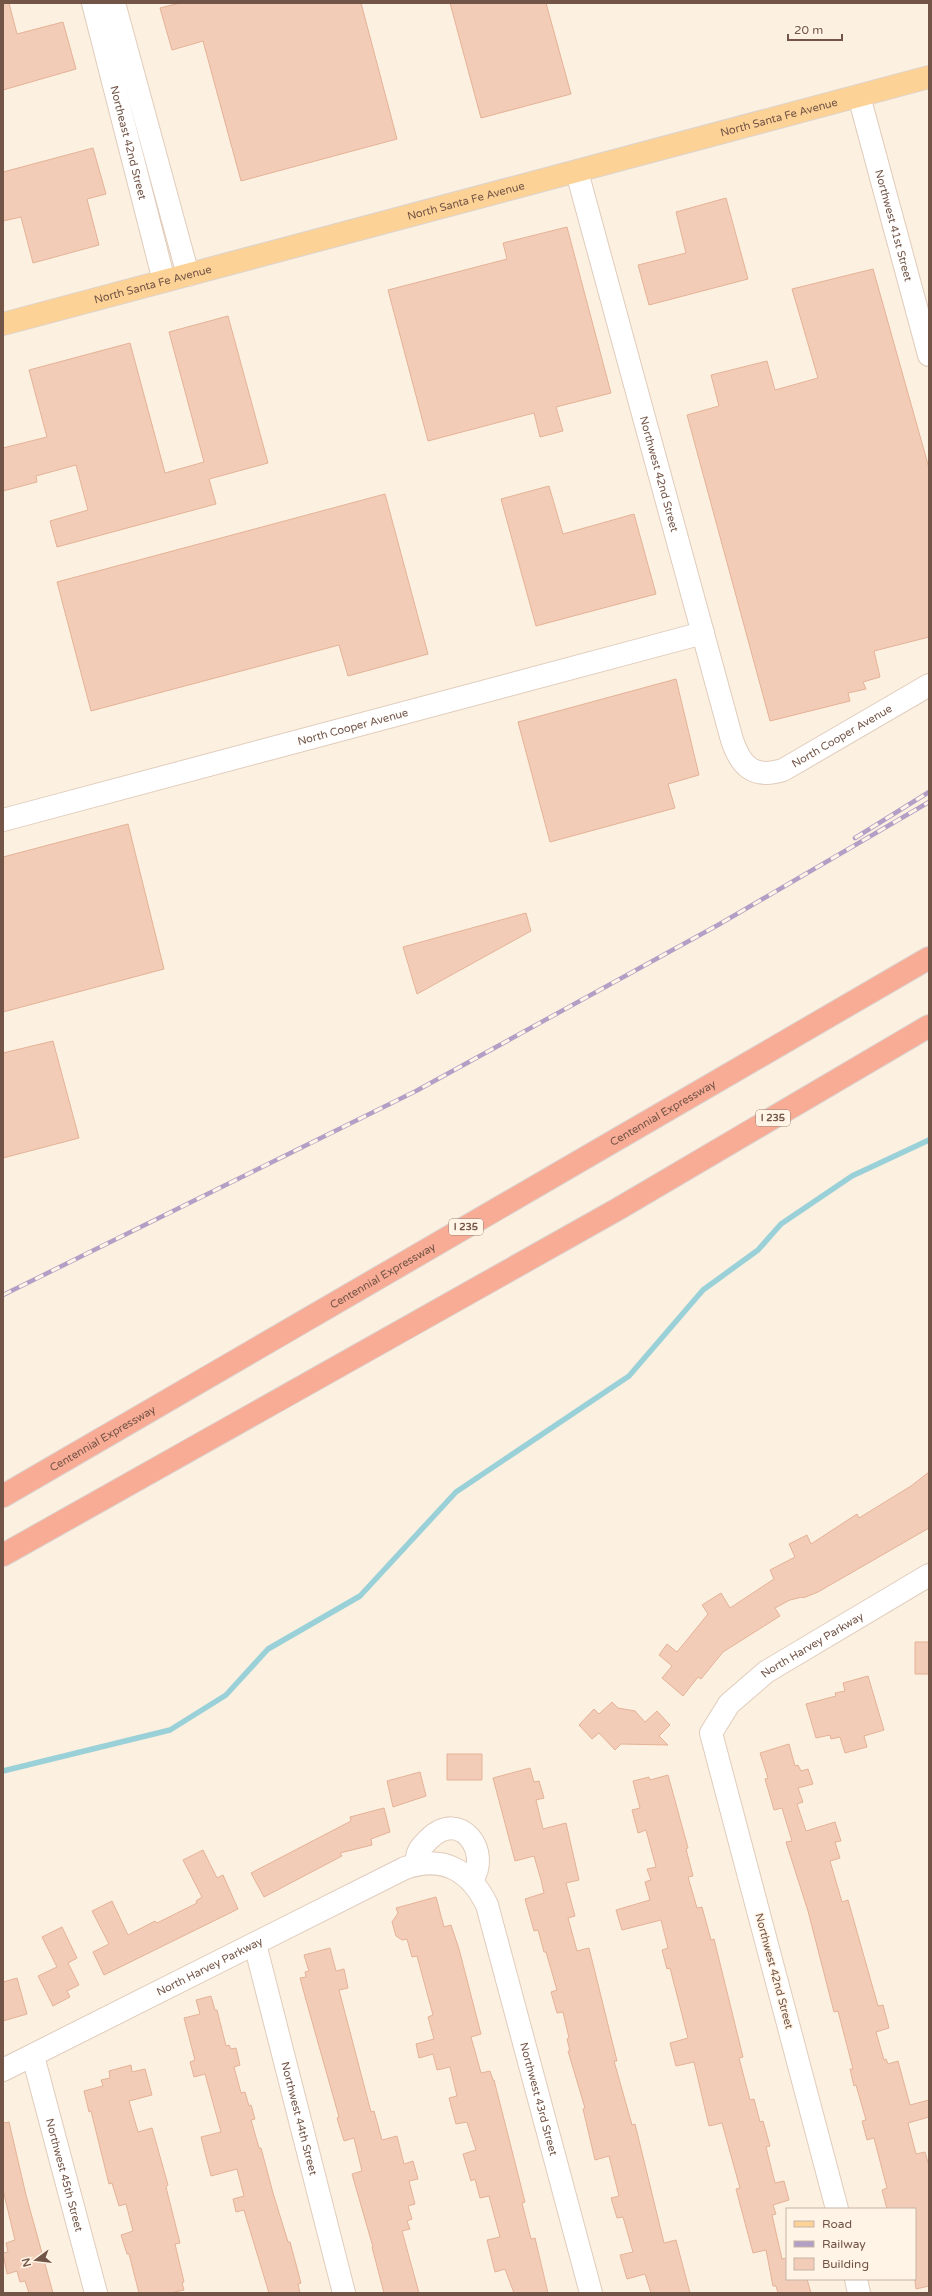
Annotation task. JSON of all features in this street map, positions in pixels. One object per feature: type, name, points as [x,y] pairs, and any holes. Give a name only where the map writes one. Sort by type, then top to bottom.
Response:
[{"type":"highway","name":"Centennial Expressway","points":[[3,1496],[929,958]]},
{"type":"highway","name":"I 235","points":[[3,1555],[618,1209],[929,1026]]},
{"type":"main road","name":"North Santa Fe Avenue","points":[[3,324],[929,77]]},
{"type":"street","name":"Northeast 42nd Street","points":[[93,3],[164,281]]},
{"type":"street","name":"Northeast 42nd Street","points":[[114,3],[188,275]]},
{"type":"street","name":"Northwest 41st Street","points":[[859,96],[929,355]]},
{"type":"street","name":"Northwest 42nd Street","points":[[577,172],[737,754],[742,762],[752,770]]},
{"type":"street","name":"North Cooper Avenue","points":[[3,820],[703,633]]},
{"type":"street","name":"North Cooper Avenue","points":[[752,770],[772,773],[793,765],[929,685]]},
{"type":"street","name":"North Harvey Parkway","points":[[711,1733],[729,1704],[766,1672],[929,1575]]},
{"type":"street","name":"Northwest 42nd Street","points":[[711,1733],[837,2208]]},
{"type":"street","points":[[417,1864],[420,1848],[440,1830],[450,1827],[461,1829],[469,1836],[478,1860],[477,1872],[472,1879]]},
{"type":"street","name":"North Harvey Parkway","points":[[3,2070],[417,1864],[441,1864],[459,1871],[472,1879]]},
{"type":"street","name":"Northwest 43rd Street","points":[[472,1879],[487,1905],[591,2293]]},
{"type":"street","name":"Northwest 44th Street","points":[[255,1944],[344,2293]]},
{"type":"street","name":"Northwest 45th Street","points":[[33,2056],[96,2293]]},
{"type":"street","points":[[856,2280],[859,2293]]},
{"type":"building","points":[[3,3],[9,3],[17,34],[63,22],[76,69],[3,90]]},
{"type":"building","points":[[180,3],[361,3],[397,139],[241,181],[203,41],[172,50],[160,8]]},
{"type":"building","points":[[450,3],[546,3],[571,94],[481,118]]},
{"type":"building","points":[[93,148],[106,194],[87,199],[99,245],[33,263],[21,217],[3,221],[3,172]]},
{"type":"building","points":[[726,198],[748,279],[649,305],[638,265],[686,253],[676,212]]},
{"type":"building","points":[[567,227],[611,393],[556,407],[563,431],[540,437],[534,413],[428,441],[388,290],[507,259],[503,243]]},
{"type":"building","points":[[873,269],[929,468],[929,637],[874,651],[880,677],[863,682],[866,689],[848,693],[850,701],[770,721],[687,415],[719,406],[711,375],[767,361],[775,390],[818,378],[792,289]]},
{"type":"building","points":[[228,316],[268,463],[209,479],[216,504],[57,547],[50,521],[88,510],[76,465],[36,476],[37,482],[3,491],[3,448],[47,437],[29,370],[130,343],[165,473],[204,462],[169,332]]},
{"type":"building","points":[[549,486],[563,534],[634,514],[656,594],[536,626],[501,499]]},
{"type":"building","points":[[385,494],[428,654],[348,676],[339,645],[91,711],[57,582]]},
{"type":"building","points":[[676,679],[699,775],[668,784],[675,808],[550,842],[518,722]]},
{"type":"building","points":[[128,824],[164,969],[3,1012],[3,857]]},
{"type":"building","points":[[526,913],[531,931],[417,994],[403,947]]},
{"type":"building","points":[[53,1041],[79,1138],[3,1158],[3,1053]]},
{"type":"building","points":[[929,1472],[929,1528],[818,1592],[803,1598],[790,1600],[775,1608],[780,1616],[723,1652],[701,1679],[698,1677],[683,1696],[662,1678],[672,1666],[659,1655],[667,1644],[677,1652],[708,1614],[702,1605],[721,1593],[730,1608],[774,1579],[770,1570],[795,1557],[789,1544],[807,1535],[811,1544],[857,1514],[859,1518],[911,1486]]},
{"type":"building","points":[[915,1642],[929,1642],[929,1674],[915,1674]]},
{"type":"building","points":[[868,1676],[884,1730],[864,1736],[867,1747],[845,1753],[840,1737],[831,1739],[830,1735],[816,1738],[806,1704],[836,1696],[835,1693],[845,1691],[843,1683]]},
{"type":"building","points":[[612,1702],[618,1708],[635,1711],[645,1722],[657,1711],[670,1725],[659,1736],[668,1745],[621,1744],[615,1750],[599,1733],[592,1739],[579,1725],[594,1709],[599,1714]]},
{"type":"building","points":[[789,1744],[795,1766],[798,1765],[801,1771],[808,1769],[813,1784],[798,1788],[803,1802],[797,1804],[806,1831],[835,1822],[841,1841],[835,1842],[840,1858],[830,1861],[842,1902],[848,1900],[878,2006],[883,2005],[889,2028],[876,2032],[884,2060],[886,2059],[888,2064],[898,2061],[910,2105],[929,2100],[929,2117],[908,2123],[916,2154],[925,2152],[929,2166],[929,2286],[916,2289],[916,2208],[887,2208],[882,2190],[887,2188],[874,2138],[867,2140],[862,2121],[866,2120],[856,2085],[854,2086],[850,2069],[853,2069],[838,2011],[834,2012],[808,1911],[786,1842],[792,1841],[782,1808],[774,1810],[765,1779],[768,1778],[760,1753]]},
{"type":"building","points":[[447,1754],[482,1754],[482,1780],[447,1780]]},
{"type":"building","points":[[530,1768],[534,1782],[539,1781],[544,1798],[536,1800],[543,1829],[566,1823],[579,1880],[566,1883],[575,1916],[568,1918],[577,1951],[589,1948],[617,2061],[614,2061],[632,2125],[635,2124],[664,2243],[676,2240],[690,2293],[651,2293],[645,2274],[627,2279],[620,2255],[633,2252],[623,2217],[617,2218],[611,2198],[619,2196],[609,2156],[595,2160],[583,2109],[585,2108],[568,2051],[570,2051],[567,2039],[569,2038],[563,2012],[557,2013],[551,1992],[557,1990],[546,1952],[544,1952],[538,1930],[534,1931],[525,1899],[544,1893],[541,1880],[534,1856],[515,1861],[493,1778]]},
{"type":"building","points":[[420,1772],[426,1796],[393,1807],[387,1781]]},
{"type":"building","points":[[668,1775],[688,1848],[686,1849],[693,1876],[688,1877],[697,1908],[702,1907],[711,1940],[714,1939],[743,2057],[739,2058],[750,2100],[754,2099],[760,2122],[763,2121],[770,2146],[766,2147],[775,2183],[784,2181],[789,2200],[773,2205],[776,2214],[772,2215],[782,2259],[786,2258],[786,2280],[807,2280],[811,2293],[778,2293],[776,2286],[773,2286],[766,2250],[753,2253],[736,2189],[740,2188],[722,2123],[709,2126],[694,2062],[676,2066],[670,2043],[688,2038],[670,1968],[667,1969],[662,1950],[668,1948],[661,1920],[622,1930],[616,1910],[650,1900],[645,1882],[651,1880],[647,1869],[656,1867],[646,1830],[638,1833],[632,1810],[640,1808],[633,1781],[649,1777],[650,1780]]},
{"type":"building","points":[[384,1808],[390,1832],[371,1839],[372,1845],[340,1853],[342,1856],[264,1897],[251,1873],[351,1821],[350,1817]]},
{"type":"building","points":[[203,1850],[217,1878],[223,1875],[238,1909],[104,1975],[93,1952],[109,1944],[92,1911],[112,1901],[128,1935],[155,1921],[157,1923],[197,1903],[196,1901],[202,1897],[183,1860]]},
{"type":"building","points":[[436,1897],[444,1927],[451,1925],[459,1949],[481,2034],[471,2037],[481,2073],[490,2071],[494,2080],[525,2202],[522,2203],[531,2239],[535,2238],[548,2293],[514,2293],[505,2269],[495,2272],[487,2240],[500,2237],[489,2196],[480,2198],[475,2179],[471,2181],[463,2154],[476,2150],[467,2122],[456,2124],[449,2098],[457,2096],[450,2067],[437,2070],[433,2054],[419,2058],[416,2044],[434,2039],[428,2017],[433,2015],[417,1956],[412,1957],[407,1939],[402,1940],[396,1936],[392,1922],[398,1913],[396,1908]]},
{"type":"building","points":[[62,1927],[77,1958],[68,1963],[79,1985],[67,1991],[70,1997],[53,2006],[38,1976],[57,1967],[42,1937]]},
{"type":"building","points":[[330,1948],[336,1971],[344,1969],[348,1988],[339,1990],[371,2112],[374,2111],[382,2140],[397,2136],[404,2164],[413,2161],[418,2179],[409,2181],[415,2204],[408,2206],[412,2219],[407,2221],[410,2229],[402,2231],[419,2293],[384,2293],[373,2247],[352,2174],[362,2171],[354,2138],[344,2141],[337,2118],[339,2117],[300,1978],[306,1977],[305,1972],[309,1971],[304,1955]]},
{"type":"building","points":[[17,1978],[27,2014],[3,2021],[3,1982]]},
{"type":"building","points":[[211,1996],[215,2010],[217,2010],[226,2046],[229,2045],[231,2049],[236,2048],[240,2065],[234,2067],[241,2093],[245,2092],[249,2106],[251,2105],[255,2119],[251,2120],[259,2148],[261,2148],[288,2242],[290,2242],[301,2283],[298,2284],[300,2293],[269,2293],[244,2210],[236,2212],[233,2199],[244,2196],[237,2169],[211,2176],[201,2137],[221,2132],[205,2074],[194,2077],[190,2062],[195,2060],[184,2018],[200,2014],[196,2000]]},
{"type":"building","points":[[131,2065],[132,2072],[145,2069],[152,2095],[129,2101],[138,2132],[152,2128],[168,2185],[166,2187],[180,2243],[175,2244],[184,2282],[182,2283],[184,2290],[170,2293],[139,2293],[129,2254],[127,2254],[121,2235],[133,2231],[126,2204],[119,2206],[112,2183],[109,2184],[91,2111],[89,2112],[84,2091],[103,2086],[101,2080],[110,2078],[109,2071]]},
{"type":"building","points":[[9,2122],[26,2195],[53,2293],[29,2293],[25,2281],[20,2282],[17,2271],[7,2274],[3,2253],[8,2252],[6,2243],[15,2240],[3,2190],[3,2123]]},
{"type":"waterway","points":[[3,1771],[170,1730],[226,1695],[268,1649],[360,1596],[456,1492],[629,1376],[703,1290],[758,1250],[781,1224],[852,1176],[929,1140]]},
{"type":"railway","points":[[855,838],[929,792]]},
{"type":"railway","points":[[3,1295],[416,1091],[718,925],[929,802]]}]
